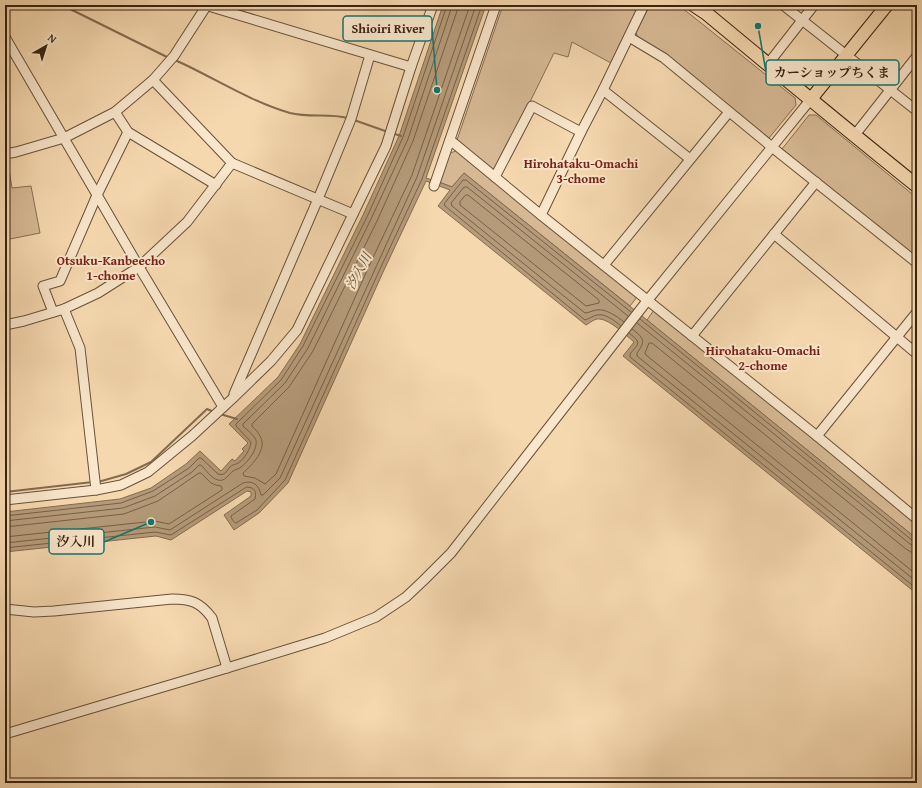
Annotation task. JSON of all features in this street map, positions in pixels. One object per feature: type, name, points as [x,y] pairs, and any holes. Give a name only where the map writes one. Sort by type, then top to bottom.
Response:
[{"type":"highway","points":[[694,5],[706,13],[854,136],[917,186]]},
{"type":"main road","points":[[811,99],[887,5]]},
{"type":"street","points":[[5,154],[64,138],[114,112],[153,80],[174,56],[207,5],[412,67]]},
{"type":"street","points":[[5,500],[96,490],[121,485],[148,472],[192,436],[271,361],[297,330],[386,146],[433,5]]},
{"type":"street","points":[[435,183],[496,5]]},
{"type":"street","points":[[541,215],[581,132],[604,90],[644,5]]},
{"type":"street","points":[[784,5],[917,112]]},
{"type":"street","points":[[768,64],[814,5]]},
{"type":"street","points":[[5,37],[139,267],[223,407]]},
{"type":"street","points":[[629,37],[664,58],[917,263]]},
{"type":"street","points":[[232,399],[351,119],[370,55]]},
{"type":"street","points":[[854,136],[917,56]]},
{"type":"street","points":[[153,80],[232,163],[353,214]]},
{"type":"street","points":[[604,90],[690,159]]},
{"type":"street","points":[[5,734],[325,638],[376,617],[406,597],[451,553],[640,310],[811,99]]},
{"type":"street","points":[[495,177],[532,106],[581,132]]},
{"type":"street","points":[[114,112],[128,132],[216,185]]},
{"type":"street","points":[[604,265],[729,112]]},
{"type":"street","points":[[53,312],[43,286],[60,281],[97,195],[128,132]]},
{"type":"street","points":[[450,140],[541,215],[817,436],[917,519]]},
{"type":"street","points":[[5,325],[64,309],[98,293],[139,267],[187,222],[232,163]]},
{"type":"street","points":[[692,336],[816,182]]},
{"type":"street","points":[[774,234],[917,354]]},
{"type":"street","points":[[64,309],[80,348],[96,490]]},
{"type":"street","points":[[817,436],[917,312]]},
{"type":"street","points":[[5,609],[34,612],[54,611],[185,599],[196,603],[212,618],[228,668]]},
{"type":"shaded area","points":[[503,5],[640,5],[611,63],[572,42],[568,57],[554,53],[495,173],[457,140]]},
{"type":"shaded area","points":[[650,5],[676,5],[686,11],[795,98],[796,105],[769,138],[671,59],[637,36],[636,32]]},
{"type":"shaded area","points":[[809,115],[816,115],[917,198],[917,258],[782,149]]},
{"type":"shaded area","points":[[458,150],[637,297],[630,306],[464,173],[452,187],[439,182],[448,154]]},
{"type":"shaded area","points":[[5,163],[8,163],[12,188],[31,186],[40,233],[5,240]]},
{"type":"shaded area","points":[[654,310],[917,523],[917,539],[647,320]]},
{"type":"water","points":[[443,5],[486,5],[426,178],[452,187],[464,173],[917,539],[917,594],[623,356],[634,342],[622,332],[608,322],[600,319],[594,320],[586,325],[438,206],[450,190],[426,181],[384,270],[288,483],[259,513],[234,530],[224,515],[251,496],[251,492],[247,491],[171,540],[156,536],[5,552],[5,512],[120,499],[151,488],[186,464],[200,451],[221,471],[232,459],[235,461],[244,451],[242,449],[248,443],[229,424],[278,377],[300,344],[363,215],[399,136]]},
{"type":"waterway","points":[[62,5],[169,58]]},
{"type":"waterway","points":[[175,60],[275,108],[290,113],[304,115],[348,118]]},
{"type":"waterway","points":[[354,120],[388,132]]},
{"type":"waterway","points":[[392,133],[401,136]]},
{"type":"waterway","points":[[98,482],[126,474],[151,462],[207,409],[214,412]]},
{"type":"waterway","points":[[220,414],[237,419]]},
{"type":"waterway","points":[[5,492],[93,482]]},
{"type":"place","name":"カーショップちくま","points":[[758,26]]},
{"type":"place","name":"Shioiri River","points":[[437,90]]},
{"type":"place","name":"汐入川","points":[[151,522]]},
{"type":"district","name":"Hirohataku-Omachi 3-chome","points":[[581,170]]},
{"type":"district","name":"Otsuku-Kanbeecho 1-chome","points":[[111,268]]},
{"type":"district","name":"Hirohataku-Omachi 2-chome","points":[[763,358]]}]
